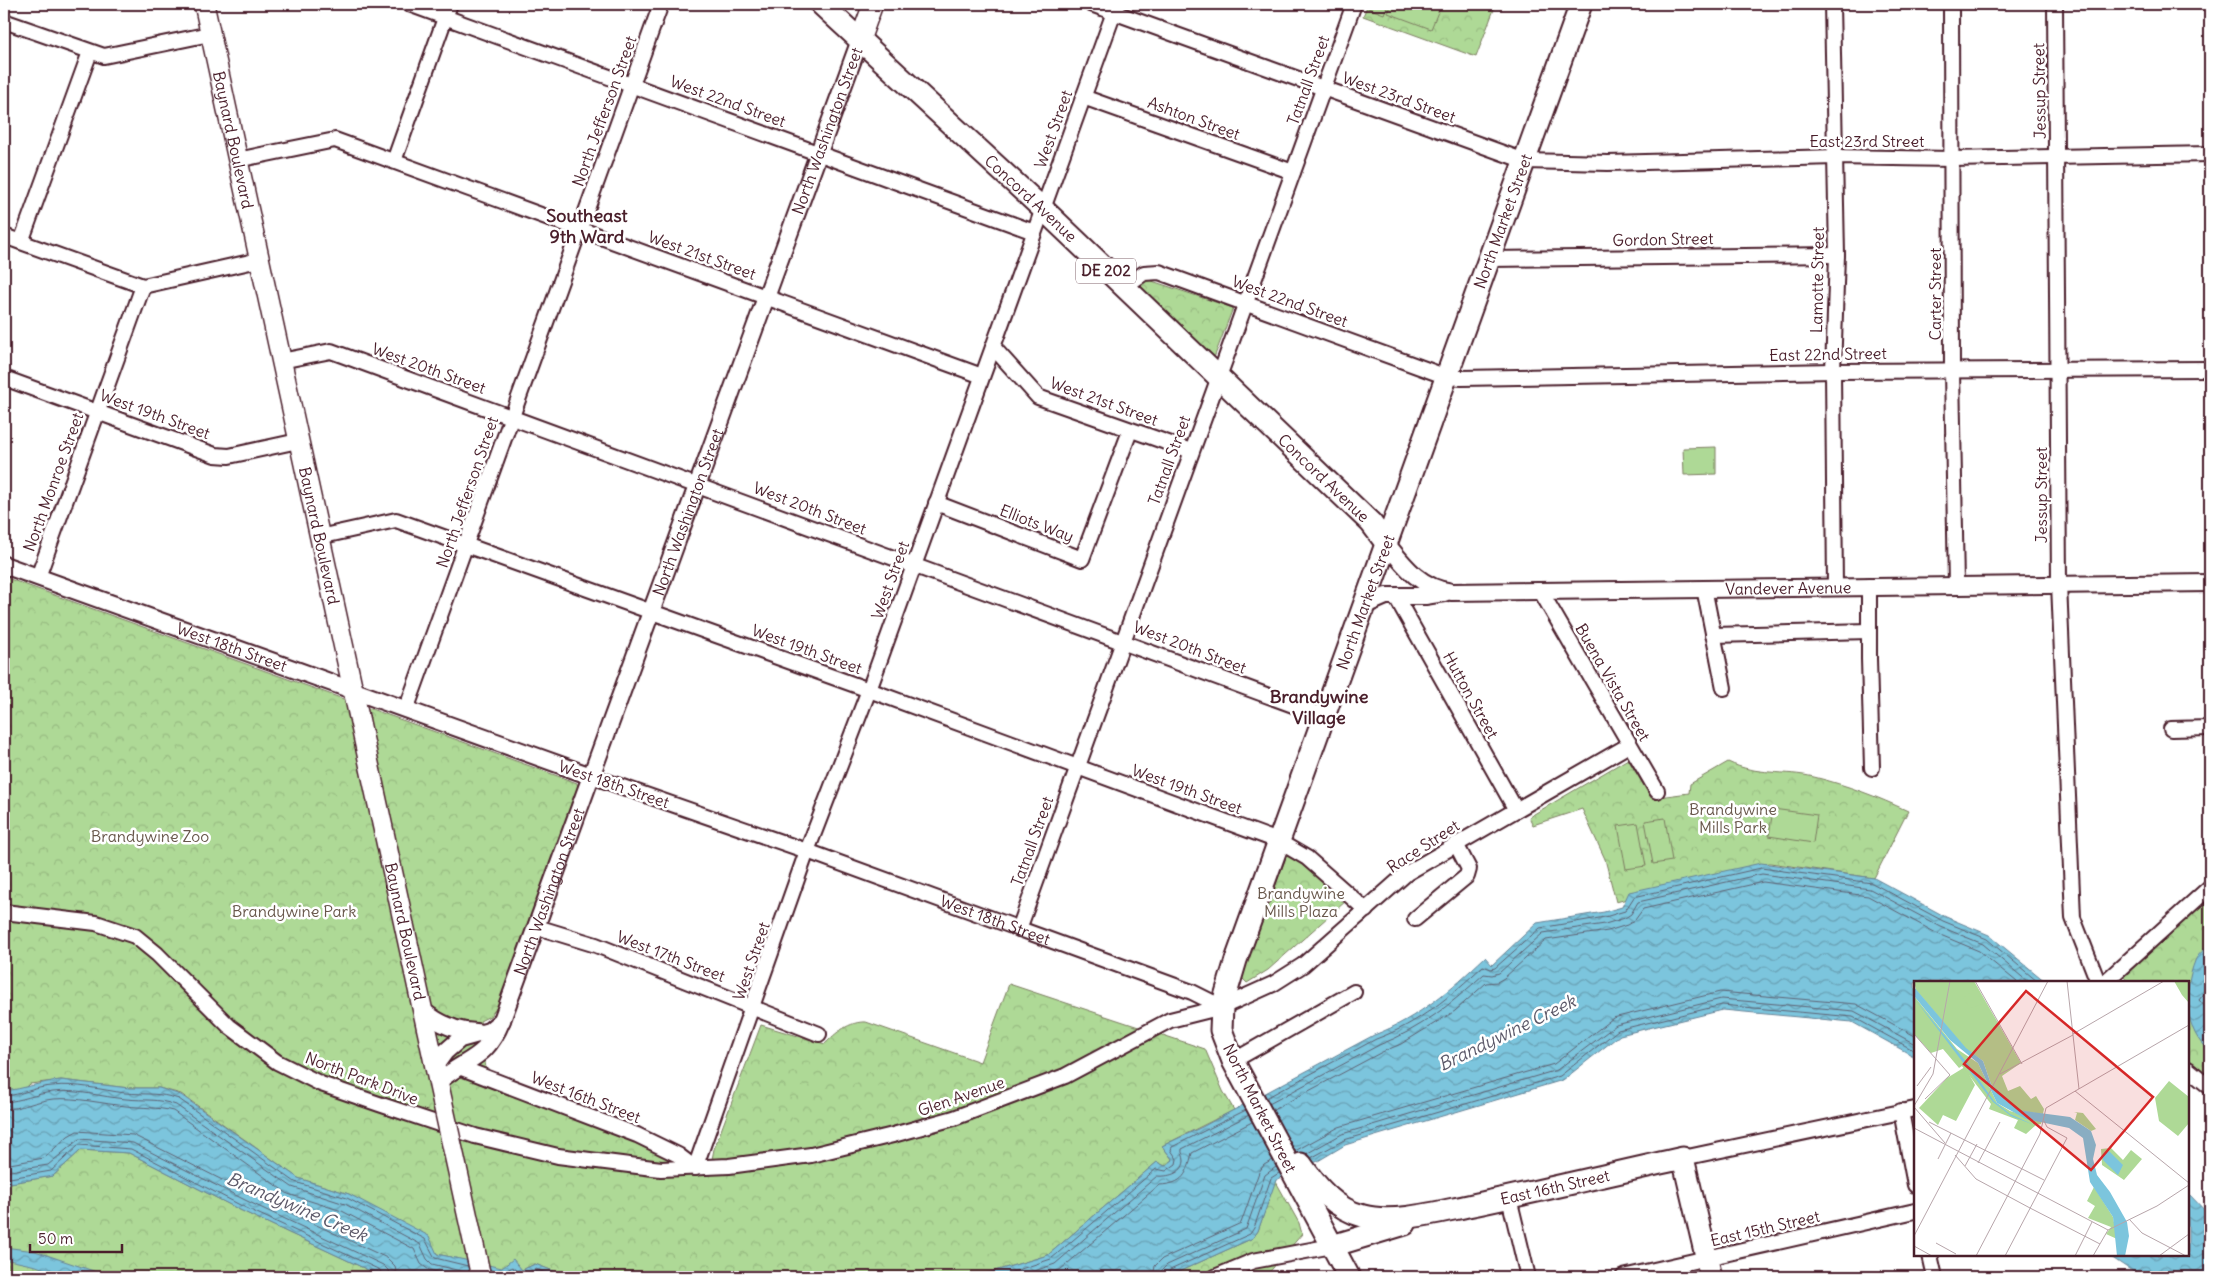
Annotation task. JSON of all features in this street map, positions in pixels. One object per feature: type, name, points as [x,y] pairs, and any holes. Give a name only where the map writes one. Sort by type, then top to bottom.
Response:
[{"type":"main road","name":"Baynard Boulevard","points":[[204,4],[436,1075]]},
{"type":"main road","name":"Concord Avenue","points":[[821,4],[1043,209],[1371,523],[1386,543]]},
{"type":"main road","name":"North Washington Street","points":[[860,40],[873,4]]},
{"type":"main road","name":"North Market Street","points":[[1349,1277],[1332,1246],[1306,1184],[1245,1085],[1233,1061],[1221,1030],[1222,1008],[1236,960],[1278,841],[1581,4]]},
{"type":"main road","points":[[436,1075],[481,1277]]},
{"type":"main road","points":[[1683,1158],[1709,1268]]},
{"type":"main road","name":"East 16th Street","points":[[1306,1184],[1342,1207],[1363,1216],[1394,1218],[1440,1212],[1509,1198],[1683,1158]]},
{"type":"main road","points":[[1332,1246],[1440,1212]]},
{"type":"street","name":"West 22nd Street","points":[[409,4],[448,10],[632,85],[1034,232]]},
{"type":"street","name":"North Jefferson Street","points":[[406,710],[467,546],[661,4]]},
{"type":"street","name":"West 23rd Street","points":[[1092,4],[1116,8],[1323,88],[1524,161]]},
{"type":"street","name":"Tatnall Street","points":[[1019,929],[1354,4]]},
{"type":"street","name":"Lamotte Street","points":[[1832,4],[1837,255],[1833,371],[1835,587]]},
{"type":"street","name":"Carter Street","points":[[1951,4],[1952,371],[1956,585]]},
{"type":"street","name":"Jessup Street","points":[[2055,4],[2059,584],[2073,918],[2098,981]]},
{"type":"street","name":"West Street","points":[[695,1168],[754,1007],[808,851],[869,690],[1116,8]]},
{"type":"street","points":[[394,161],[448,10]]},
{"type":"street","points":[[4,21],[90,52],[110,56],[210,34]]},
{"type":"street","name":"North Washington Street","points":[[436,1075],[459,1067],[485,1051],[493,1042],[860,40]]},
{"type":"street","points":[[21,242],[90,52]]},
{"type":"street","name":"Ashton Street","points":[[1083,97],[1293,172]]},
{"type":"street","name":"West 21st Street","points":[[237,160],[335,140],[982,376]]},
{"type":"street","name":"East 23rd Street","points":[[1524,161],[1608,163],[1835,157],[1952,159],[2210,154]]},
{"type":"street","points":[[4,236],[143,286],[259,260]]},
{"type":"street","name":"Gordon Street","points":[[1489,258],[1837,255]]},
{"type":"street","name":"West 22nd Street","points":[[1124,287],[1144,273],[1159,272],[1447,377]]},
{"type":"street","name":"North Monroe Street","points":[[38,577],[143,286]]},
{"type":"street","name":"West 21st Street","points":[[993,347],[1038,397],[1191,451]]},
{"type":"street","name":"West 20th Street","points":[[281,361],[331,350],[1323,716]]},
{"type":"street","name":"East 22nd Street","points":[[1447,377],[1486,378],[1833,371],[2058,372],[2210,369]]},
{"type":"street","name":"West 19th Street","points":[[4,378],[221,456],[298,441]]},
{"type":"street","name":"Elliots Way","points":[[936,503],[1082,559],[1130,431]]},
{"type":"street","name":"West 19th Street","points":[[319,537],[396,520],[869,690],[1278,841],[1307,858],[1366,910]]},
{"type":"street","name":"Vandever Avenue","points":[[1386,543],[1403,565],[1424,584],[1439,590],[1452,592],[2210,582]]},
{"type":"street","name":"West 18th Street","points":[[4,565],[591,776],[808,851],[1192,992],[1222,1008]]},
{"type":"street","points":[[1869,586],[1872,768]]},
{"type":"street","points":[[1704,588],[1724,688]]},
{"type":"street","name":"Buena Vista Street","points":[[1540,590],[1657,791]]},
{"type":"street","points":[[1363,606],[1380,598],[1425,596],[1452,592]]},
{"type":"street","name":"Hutton Street","points":[[1396,597],[1516,810]]},
{"type":"street","points":[[1713,635],[1869,631]]},
{"type":"street","points":[[2171,729],[2210,728]]},
{"type":"street","name":"Race Street","points":[[1222,1008],[1273,984],[1303,965],[1407,873],[1629,745]]},
{"type":"street","points":[[1415,919],[1468,876],[1468,869],[1456,844]]},
{"type":"street","points":[[2106,981],[2210,887]]},
{"type":"street","name":"North Park Drive","points":[[4,912],[96,923],[135,936],[157,954],[229,1026],[277,1062],[321,1084],[475,1136],[509,1145],[558,1156],[628,1166],[661,1169],[695,1168]]},
{"type":"street","name":"West 17th Street","points":[[536,927],[596,945],[819,1034]]},
{"type":"street","points":[[1233,1061],[1354,992]]},
{"type":"street","name":"Glen Avenue","points":[[695,1168],[811,1155],[925,1127],[997,1103],[1065,1076],[1170,1020],[1222,1008]]},
{"type":"street","points":[[422,1010],[437,1022],[456,1029],[489,1031]]},
{"type":"street","name":"North Washington Street","points":[[436,1075],[445,1052],[460,1039],[489,1031],[502,1020]]},
{"type":"street","name":"West 16th Street","points":[[459,1067],[637,1135],[678,1155],[695,1168]]},
{"type":"street","points":[[2189,1070],[2210,1087]]},
{"type":"street","name":"East 16th Street","points":[[1683,1158],[1914,1109]]},
{"type":"street","points":[[1901,1111],[1914,1180]]},
{"type":"street","points":[[1509,1198],[1528,1277]]},
{"type":"street","name":"East 15th Street","points":[[1623,1277],[1709,1268],[1914,1211]]},
{"type":"street","points":[[1215,1277],[1253,1261],[1332,1246]]},
{"type":"street","points":[[1930,1256],[1935,1277]]},
{"type":"green space","points":[[1368,4],[1496,4],[1476,57],[1363,16]]},
{"type":"green space","points":[[1369,4],[1388,4],[1384,14],[1368,8]]},
{"type":"green space","points":[[1392,4],[1432,4],[1440,7],[1431,29],[1388,13]]},
{"type":"green space","points":[[1146,279],[1233,308],[1214,358],[1136,284]]},
{"type":"green space","points":[[1716,447],[1716,474],[1684,475],[1683,448]]},
{"type":"green space","name":"Brandywine Park","points":[[4,577],[577,783],[578,788],[502,1001],[490,1016],[480,1021],[488,1085],[600,1125],[674,1160],[677,1175],[709,1175],[714,1149],[761,1025],[825,1044],[843,1028],[854,1023],[866,1022],[980,1062],[1009,984],[1205,1049],[1223,1091],[1234,1110],[1162,1146],[1173,1160],[1165,1166],[1157,1162],[1048,1255],[975,1277],[569,1277],[535,1264],[522,1270],[502,1269],[437,1254],[349,1194],[298,1178],[181,1094],[159,1088],[129,1088],[61,1080],[30,1084],[25,1089],[4,1091]]},
{"type":"green space","name":"Brandywine Mills Park","points":[[1628,759],[1651,798],[1689,793],[1690,784],[1728,762],[1760,771],[1803,775],[1826,780],[1862,792],[1908,811],[1874,878],[1770,863],[1749,866],[1616,902],[1605,859],[1582,809],[1533,825],[1529,817]]},
{"type":"green space","points":[[1773,809],[1817,815],[1813,843],[1769,836]]},
{"type":"green space","points":[[1665,818],[1672,861],[1653,864],[1645,821]]},
{"type":"green space","points":[[1638,823],[1646,866],[1626,869],[1618,826]]},
{"type":"green space","name":"Brandywine Mills Plaza","points":[[1288,852],[1346,901],[1268,970],[1247,983],[1241,977]]},
{"type":"green space","points":[[2210,895],[2210,1079],[2189,1061],[2189,981],[2127,981],[2124,977]]},
{"type":"green space","points":[[81,1150],[129,1153],[242,1211],[383,1277],[4,1277],[4,1184],[53,1176]]},
{"type":"green space","points":[[1275,1180],[1299,1223],[1302,1234],[1267,1275],[1264,1277],[1167,1277],[1253,1238],[1258,1231]]},
{"type":"water","name":"Brandywine Creek","points":[[1761,863],[1874,878],[1946,917],[1989,935],[2045,981],[1914,981],[1914,1056],[1852,1022],[1723,1010],[1620,1035],[1563,1080],[1345,1145],[1318,1161],[1276,1180],[1258,1231],[1253,1238],[1167,1277],[975,1277],[1048,1255],[1157,1162],[1165,1166],[1173,1160],[1162,1146],[1406,1020],[1434,1002],[1485,957],[1492,965],[1537,923],[1604,912],[1622,907],[1629,892]]},
{"type":"water","points":[[2210,944],[2210,1052],[2195,1033],[2189,1014],[2191,973],[2199,954]]},
{"type":"water","name":"Brandywine Creek","points":[[61,1080],[129,1088],[159,1088],[181,1095],[298,1178],[349,1194],[429,1236],[437,1254],[502,1268],[513,1259],[522,1270],[535,1264],[569,1277],[383,1277],[242,1211],[129,1153],[81,1150],[53,1176],[4,1184],[4,1091]]},
{"type":"water","points":[[2189,1194],[2210,1216],[2210,1277],[2141,1277],[2110,1256],[2189,1256]]},
{"type":"water","points":[[4,1247],[35,1251],[111,1277],[68,1277],[36,1266],[4,1259]]},
{"type":"district","name":"Southeast 9th Ward","points":[[587,226]]},
{"type":"district","name":"Brandywine Village","points":[[1319,708]]},
{"type":"park label","name":"Brandywine Zoo","points":[[150,836]]}]
